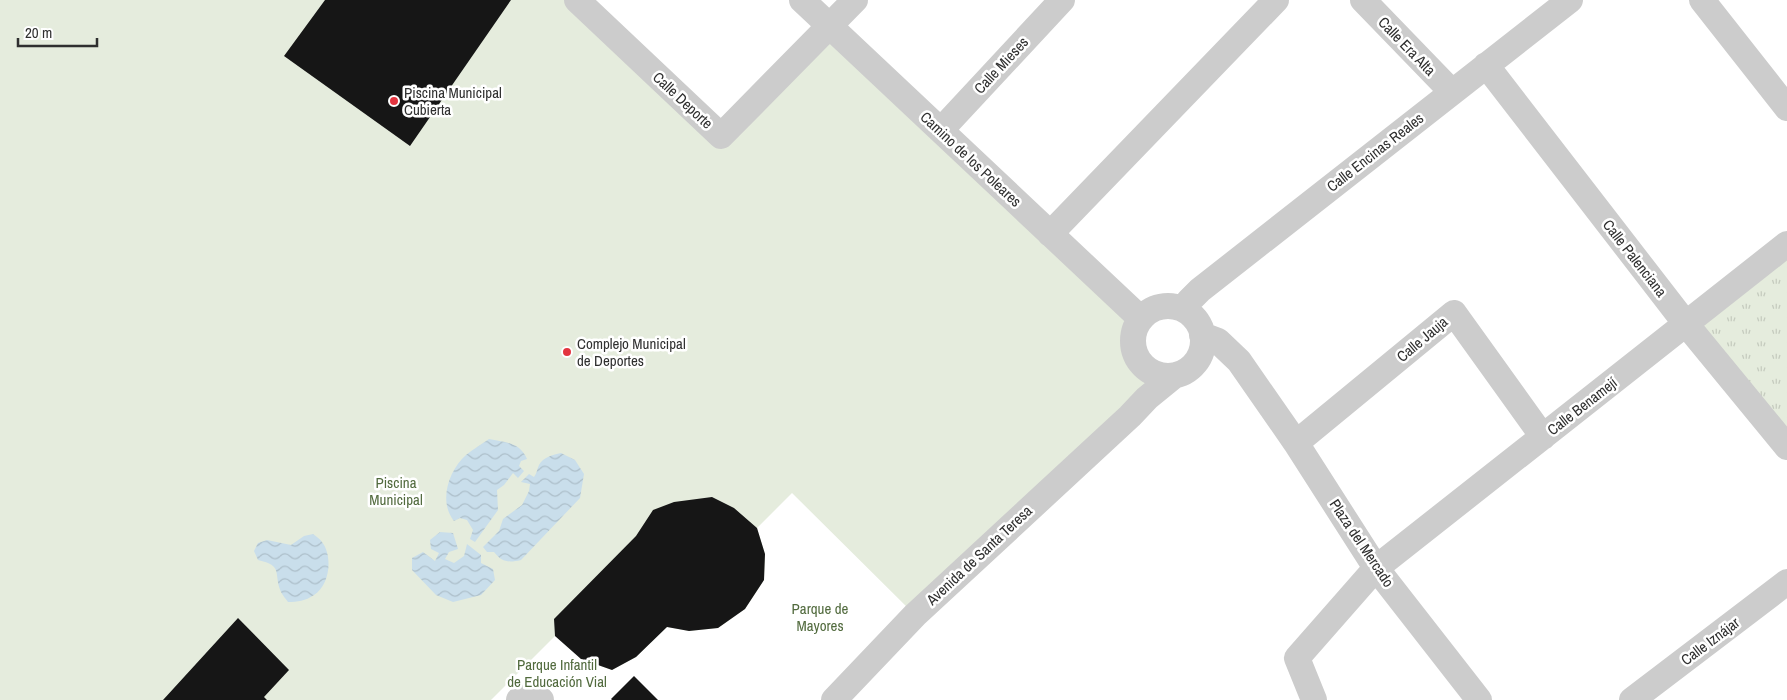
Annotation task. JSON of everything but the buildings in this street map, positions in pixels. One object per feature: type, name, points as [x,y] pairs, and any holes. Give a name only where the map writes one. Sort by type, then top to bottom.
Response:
[{"type":"street","name":"Calle Deporte","points":[[577,0],[720,136],[830,26]]},
{"type":"street","name":"Camino de los Poleares","points":[[802,0],[1140,318]]},
{"type":"street","points":[[830,26],[855,0]]},
{"type":"street","name":"Calle Mieses","points":[[941,130],[1062,0]]},
{"type":"street","points":[[1050,234],[1276,0]]},
{"type":"street","name":"Calle Era Alta","points":[[1363,0],[1452,92]]},
{"type":"street","name":"Calle Encinas Reales","points":[[1185,310],[1189,301],[1200,290],[1570,0]]},
{"type":"street","points":[[1702,0],[1787,108]]},
{"type":"street","name":"Calle Palenciana","points":[[1486,65],[1686,324],[1787,447]]},
{"type":"street","name":"Calle Benamejí","points":[[1314,700],[1297,658],[1376,568],[1787,244]]},
{"type":"street","points":[[1161,306],[1174,306],[1185,310],[1199,325],[1201,346],[1192,367],[1184,373],[1174,376],[1156,375],[1143,367],[1135,355],[1132,342],[1134,331],[1140,318],[1150,310],[1161,306]]},
{"type":"street","name":"Calle Jauja","points":[[1296,443],[1454,313],[1543,437]]},
{"type":"street","name":"Plaza del Mercado","points":[[1201,346],[1215,360],[1235,370],[1251,382],[1296,443],[1376,568],[1479,700]]},
{"type":"street","name":"Avenida de Santa Teresa","points":[[1130,416],[1138,398],[1143,378],[1143,367]]},
{"type":"street","name":"Avenida de Santa Teresa","points":[[834,700],[915,615],[1130,416],[1147,398],[1174,376]]},
{"type":"street","name":"Calle Iznájar","points":[[1632,700],[1787,582]]},
{"type":"green space","name":"Complejo Municipal de Deportes","points":[[0,0],[577,0],[721,136],[830,26],[1136,324],[1133,340],[1135,354],[1143,366],[1156,375],[915,615],[792,493],[757,528],[765,554],[764,580],[745,609],[718,628],[689,631],[667,627],[636,657],[612,670],[581,659],[555,636],[491,700],[0,700]]},
{"type":"green space","points":[[1787,244],[1787,447],[1686,324]]},
{"type":"water","points":[[489,439],[516,446],[524,453],[527,459],[521,461],[519,466],[524,471],[518,478],[513,473],[504,485],[497,490],[498,510],[475,542],[470,539],[473,530],[467,520],[460,518],[454,521],[449,513],[446,495],[451,477],[460,461]]},
{"type":"water","points":[[561,453],[575,460],[584,474],[580,498],[521,560],[506,561],[494,552],[487,552],[483,547],[499,531],[503,519],[522,505],[529,491],[530,484],[521,482],[529,474],[534,477],[543,460]]},
{"type":"water","points":[[440,532],[453,533],[458,549],[449,552],[445,559],[454,563],[464,556],[467,544],[481,555],[481,563],[493,569],[495,580],[481,595],[453,602],[436,595],[412,570],[412,558],[423,552],[435,561],[439,553],[431,549],[430,540]]},
{"type":"water","points":[[313,534],[322,542],[328,555],[328,570],[324,584],[308,599],[288,602],[281,592],[275,568],[266,562],[258,560],[254,551],[258,543],[267,540],[291,545],[304,536]]},
{"type":"place","name":"Piscina Municipal Cubierta","points":[[394,101]]},
{"type":"place","name":"Complejo Municipal de Deportes","points":[[567,352]]},
{"type":"park label","name":"Piscina Municipal","points":[[396,490]]},
{"type":"park label","name":"Parque de Mayores","points":[[820,616]]},
{"type":"park label","name":"Parque Infantil de Educación Vial","points":[[557,672]]}]
